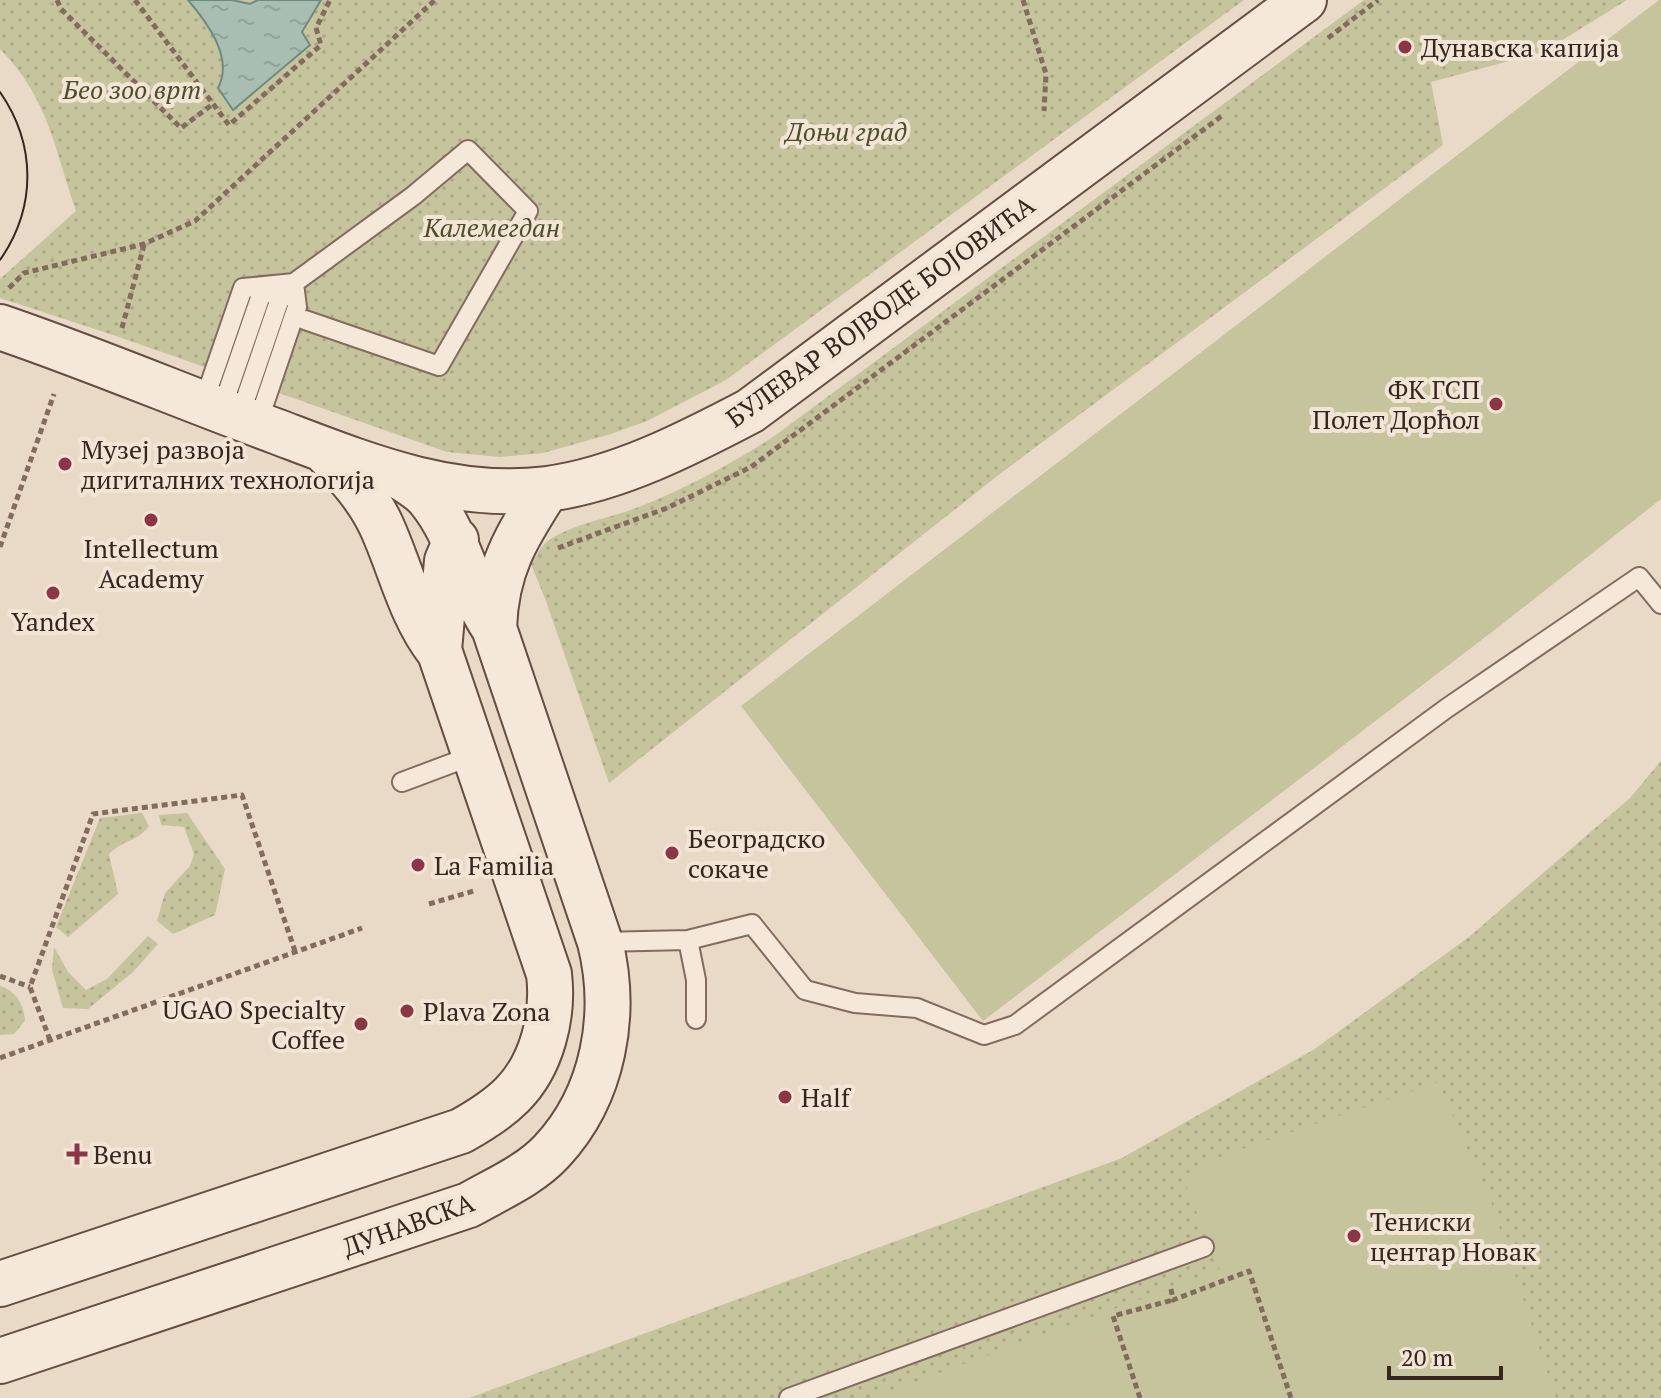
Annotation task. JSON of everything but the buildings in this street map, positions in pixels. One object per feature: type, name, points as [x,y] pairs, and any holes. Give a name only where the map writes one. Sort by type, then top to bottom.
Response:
[{"type":"main road","name":"БУЛЕВАР ВОЈВОДЕ БОЈОВИЋА","points":[[4,308],[111,369],[399,476],[474,490],[547,489],[590,479],[644,461],[750,411],[1304,0]]},
{"type":"main road","points":[[0,1284],[461,1131],[488,1115],[512,1095],[526,1079],[540,1047],[552,997],[549,974],[439,650],[421,623],[372,508],[323,449]]},
{"type":"main road","name":"ДУНАВСКА","points":[[0,1361],[469,1205],[524,1174],[552,1151],[577,1117],[595,1079],[608,1019],[607,968],[600,942],[494,628],[431,501],[399,476]]},
{"type":"main road","points":[[439,650],[447,561],[454,543],[481,516],[547,489]]},
{"type":"main road","name":"ДУНАВСКА","points":[[494,628],[495,597],[506,562],[519,533],[547,489]]},
{"type":"lane","points":[[230,415],[261,295],[294,283],[413,196],[468,150],[528,211],[439,366],[305,320]]},
{"type":"lane","points":[[230,415],[297,307],[294,283]]},
{"type":"lane","points":[[600,942],[688,940],[752,924],[805,990],[855,1003],[917,1008],[984,1035],[1015,1025],[1447,708],[1639,577],[1661,604]]},
{"type":"lane","points":[[402,782],[474,755]]},
{"type":"lane","points":[[688,940],[696,980],[696,1019]]},
{"type":"lane","points":[[789,1398],[1204,1247]]},
{"type":"path","points":[[57,0],[61,9],[181,128],[213,104]]},
{"type":"path","points":[[135,0],[229,125],[321,45],[316,28],[330,0]]},
{"type":"path","points":[[4,308],[24,273],[144,244],[195,221],[435,0]]},
{"type":"path","points":[[1023,0],[1046,74],[1044,111]]},
{"type":"path","points":[[111,369],[144,244]]},
{"type":"path","points":[[0,547],[54,394]]},
{"type":"path","points":[[50,1040],[30,987],[93,814],[242,795],[296,954]]},
{"type":"path","points":[[429,904],[474,891]]},
{"type":"path","points":[[0,1058],[362,928]]},
{"type":"path","points":[[0,976],[30,987]]},
{"type":"path","points":[[1167,1260],[1173,1300]]},
{"type":"path","points":[[1140,1398],[1113,1316],[1173,1300],[1249,1271],[1291,1398]]},
{"type":"green space","name":"Калемегдан","points":[[0,0],[1244,0],[726,380],[647,421],[611,434],[543,453],[500,457],[447,452],[0,298],[0,279],[76,211],[40,106],[0,49]]},
{"type":"green space","points":[[1364,0],[1627,0],[1543,52],[1431,82],[1443,145],[1001,473],[609,783],[531,564],[544,545],[570,529],[672,493],[773,437]]},
{"type":"green space","points":[[1659,0],[1661,499],[983,1021],[741,706]]},
{"type":"green space","points":[[1661,761],[1661,1398],[469,1398],[1122,1158],[1313,1050],[1469,937],[1630,798]]},
{"type":"green space","points":[[142,813],[149,826],[109,854],[118,894],[68,937],[56,927],[100,818]]},
{"type":"green space","points":[[187,813],[225,869],[215,915],[173,934],[157,921],[165,893],[190,866],[194,854],[184,827],[161,825],[159,815]]},
{"type":"green space","points":[[148,936],[158,944],[133,972],[88,1009],[63,1008],[52,970],[54,947],[68,972],[86,990],[107,979]]},
{"type":"green space","points":[[0,986],[15,995],[23,1009],[25,1021],[14,1034],[0,1035]]},
{"type":"green space","name":"Тениски центар Новак","points":[[1438,1082],[1491,1202],[1556,1398],[871,1398],[1220,1270],[1182,1176],[1222,1156]]},
{"type":"water","points":[[188,0],[232,0],[250,4],[258,0],[321,0],[302,32],[310,45],[233,110],[218,88],[222,77],[221,53],[210,30]]},
{"type":"tram line","points":[[0,92],[20,133],[26,154],[27,176],[21,219],[0,260]]},
{"type":"place","name":"Дунавска капија","points":[[1405,47]]},
{"type":"place","name":"ФК ГСП Полет Дорћол","points":[[1496,404]]},
{"type":"place","name":"Музеј развоја дигиталних технологија","points":[[65,464]]},
{"type":"place","name":"Intellectum Academy","points":[[151,520]]},
{"type":"place","name":"Yandex","points":[[53,593]]},
{"type":"place","name":"Београдско сокаче","points":[[672,853]]},
{"type":"place","name":"La Familia","points":[[418,865]]},
{"type":"place","name":"Plava Zona","points":[[407,1011]]},
{"type":"place","name":"UGAO Specialty Coffee","points":[[361,1024]]},
{"type":"place","name":"Half","points":[[785,1097]]},
{"type":"place","name":"Benu","points":[[77,1154]]},
{"type":"place","name":"Тениски центар Новак","points":[[1354,1236]]},
{"type":"park label","name":"Бео зоо врт","points":[[132,89]]},
{"type":"park label","name":"Доњи град","points":[[846,131]]}]
